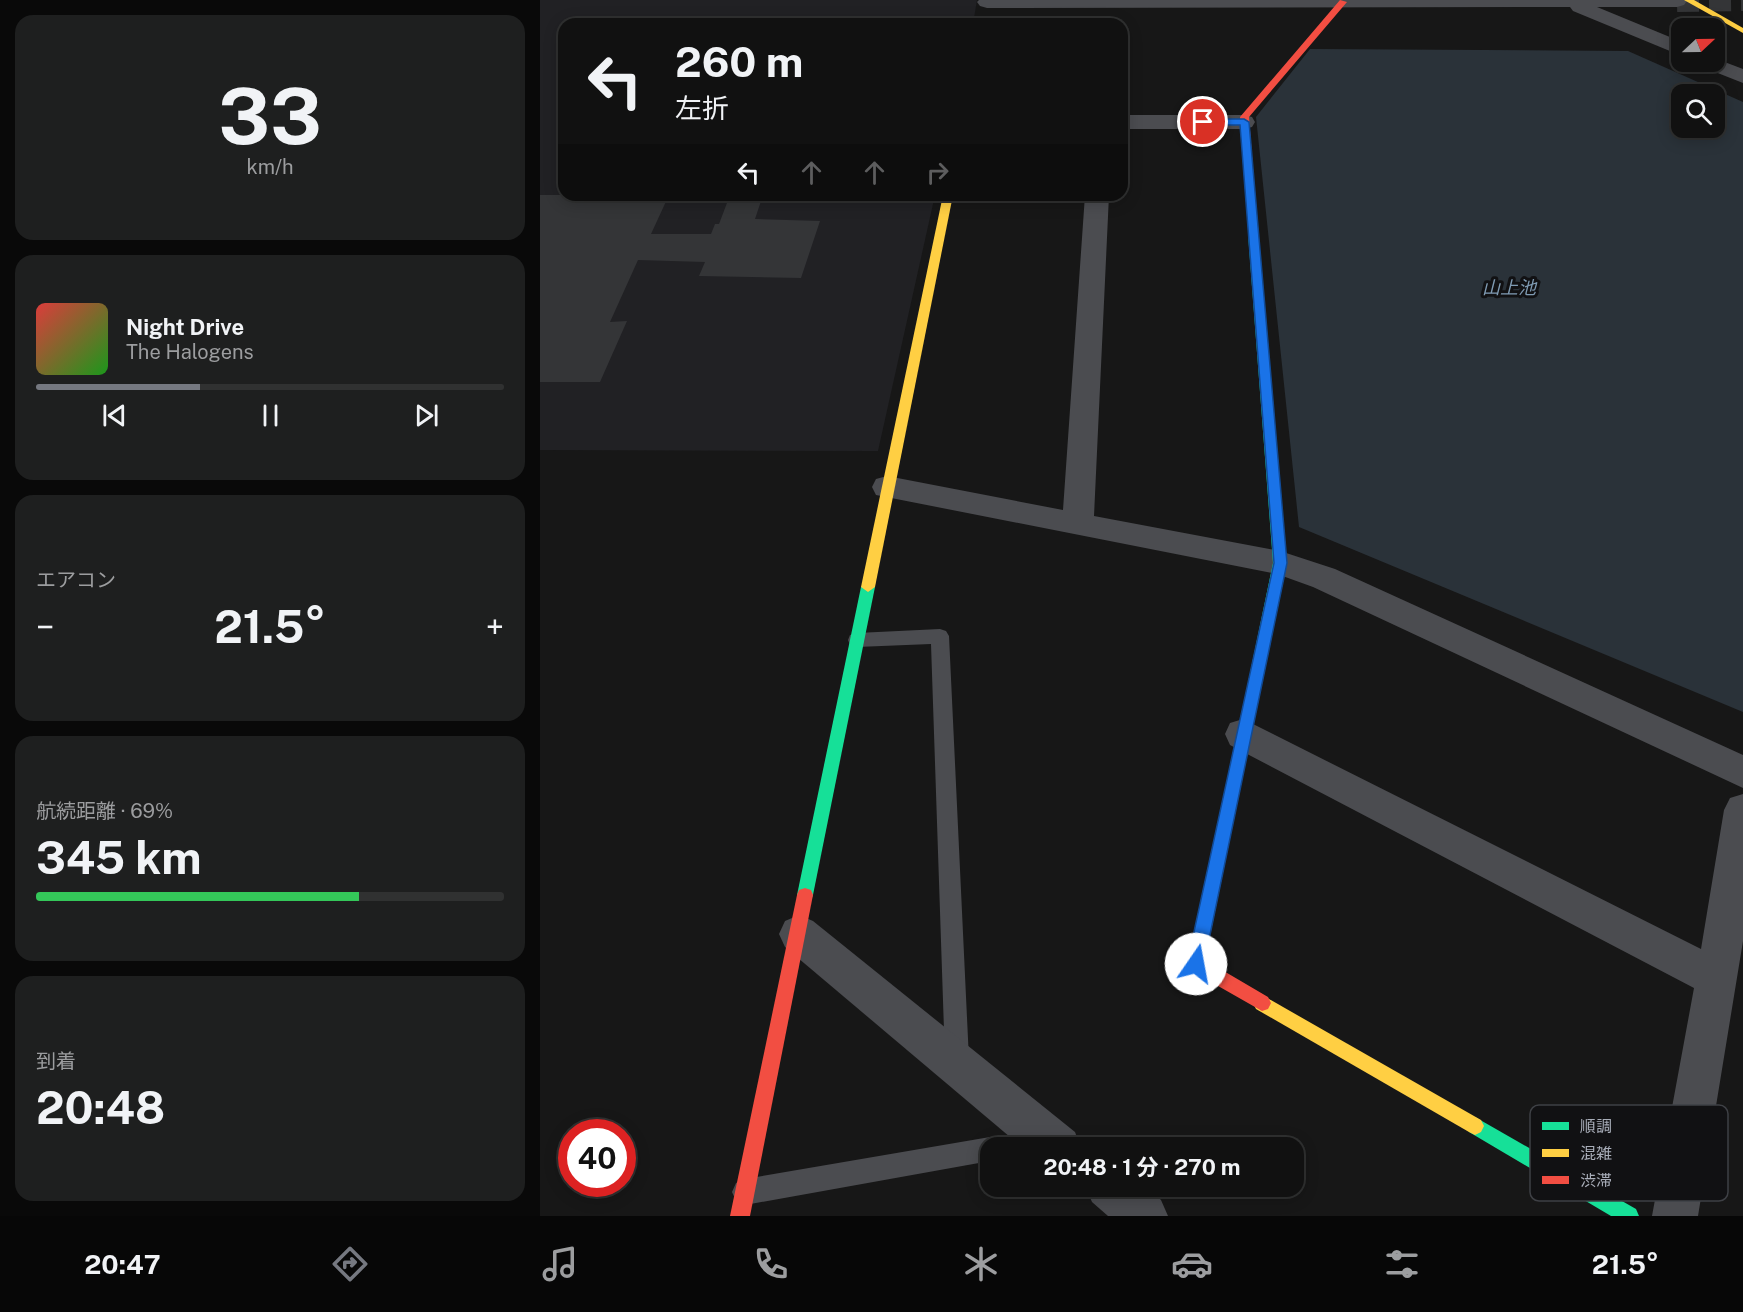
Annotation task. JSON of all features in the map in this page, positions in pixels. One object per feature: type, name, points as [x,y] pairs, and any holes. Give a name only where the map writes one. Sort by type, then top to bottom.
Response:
[{"type":"main road","points":[[1688,0],[1743,31]]},
{"type":"main road","points":[[1715,0],[1743,16]]},
{"type":"main road","points":[[1343,2],[1244,117],[1280,563],[1196,964],[1530,1158]]},
{"type":"main road","points":[[742,1204],[799,934],[887,487],[947,201]]},
{"type":"main road","points":[[1603,1201],[1629,1216]]},
{"type":"street","points":[[984,18],[987,1],[1677,1]]},
{"type":"street","points":[[1566,1],[1671,45]]},
{"type":"street","points":[[1725,70],[1743,77]]},
{"type":"street","points":[[1128,122],[1244,122]]},
{"type":"street","points":[[1078,524],[1097,201]]},
{"type":"street","points":[[887,487],[1280,563],[1324,578],[1743,772]]},
{"type":"street","points":[[1243,734],[1717,978]]},
{"type":"street","points":[[1695,1105],[1743,810]]},
{"type":"street","points":[[799,934],[1047,1137]]},
{"type":"street","points":[[1121,1197],[1144,1216]]},
{"type":"street","points":[[1675,1216],[1678,1201]]},
{"type":"lane","points":[[857,640],[940,636],[957,1064]]},
{"type":"lane","points":[[742,1204],[980,1151]]},
{"type":"shaded area","points":[[540,0],[977,0],[974,18],[558,18],[558,201],[934,201],[878,451],[540,450]]},
{"type":"water","name":"山上池","points":[[1310,49],[1628,51],[1702,84],[1671,84],[1671,138],[1725,138],[1725,94],[1743,102],[1743,712],[1299,527],[1256,117]]},
{"type":"building","points":[[540,195],[558,195],[558,201],[666,201],[651,234],[711,234],[715,224],[719,224],[728,201],[761,201],[755,219],[820,221],[801,278],[699,276],[705,262],[638,260],[610,322],[627,321],[600,382],[540,382]]},
{"type":"tunnel","points":[[1677,1],[1743,0]]},
{"type":"traffic: fast","points":[[1253,234],[1280,563],[1256,678]]},
{"type":"traffic: fast","points":[[805,895],[868,587]]},
{"type":"traffic: fast","points":[[1475,1126],[1530,1158]]},
{"type":"traffic: fast","points":[[1603,1201],[1629,1216]]},
{"type":"traffic: slow","points":[[1688,0],[1743,31]]},
{"type":"traffic: slow","points":[[868,587],[947,201]]},
{"type":"traffic: slow","points":[[1262,1003],[1475,1126]]},
{"type":"traffic: jam","points":[[1253,234],[1244,117],[1343,2]]},
{"type":"traffic: jam","points":[[1256,678],[1196,964],[1262,1003]]},
{"type":"traffic: jam","points":[[740,1216],[805,895]]},
{"type":"route","points":[[1196,964],[1280,563],[1244,122],[1203,122]]}]
